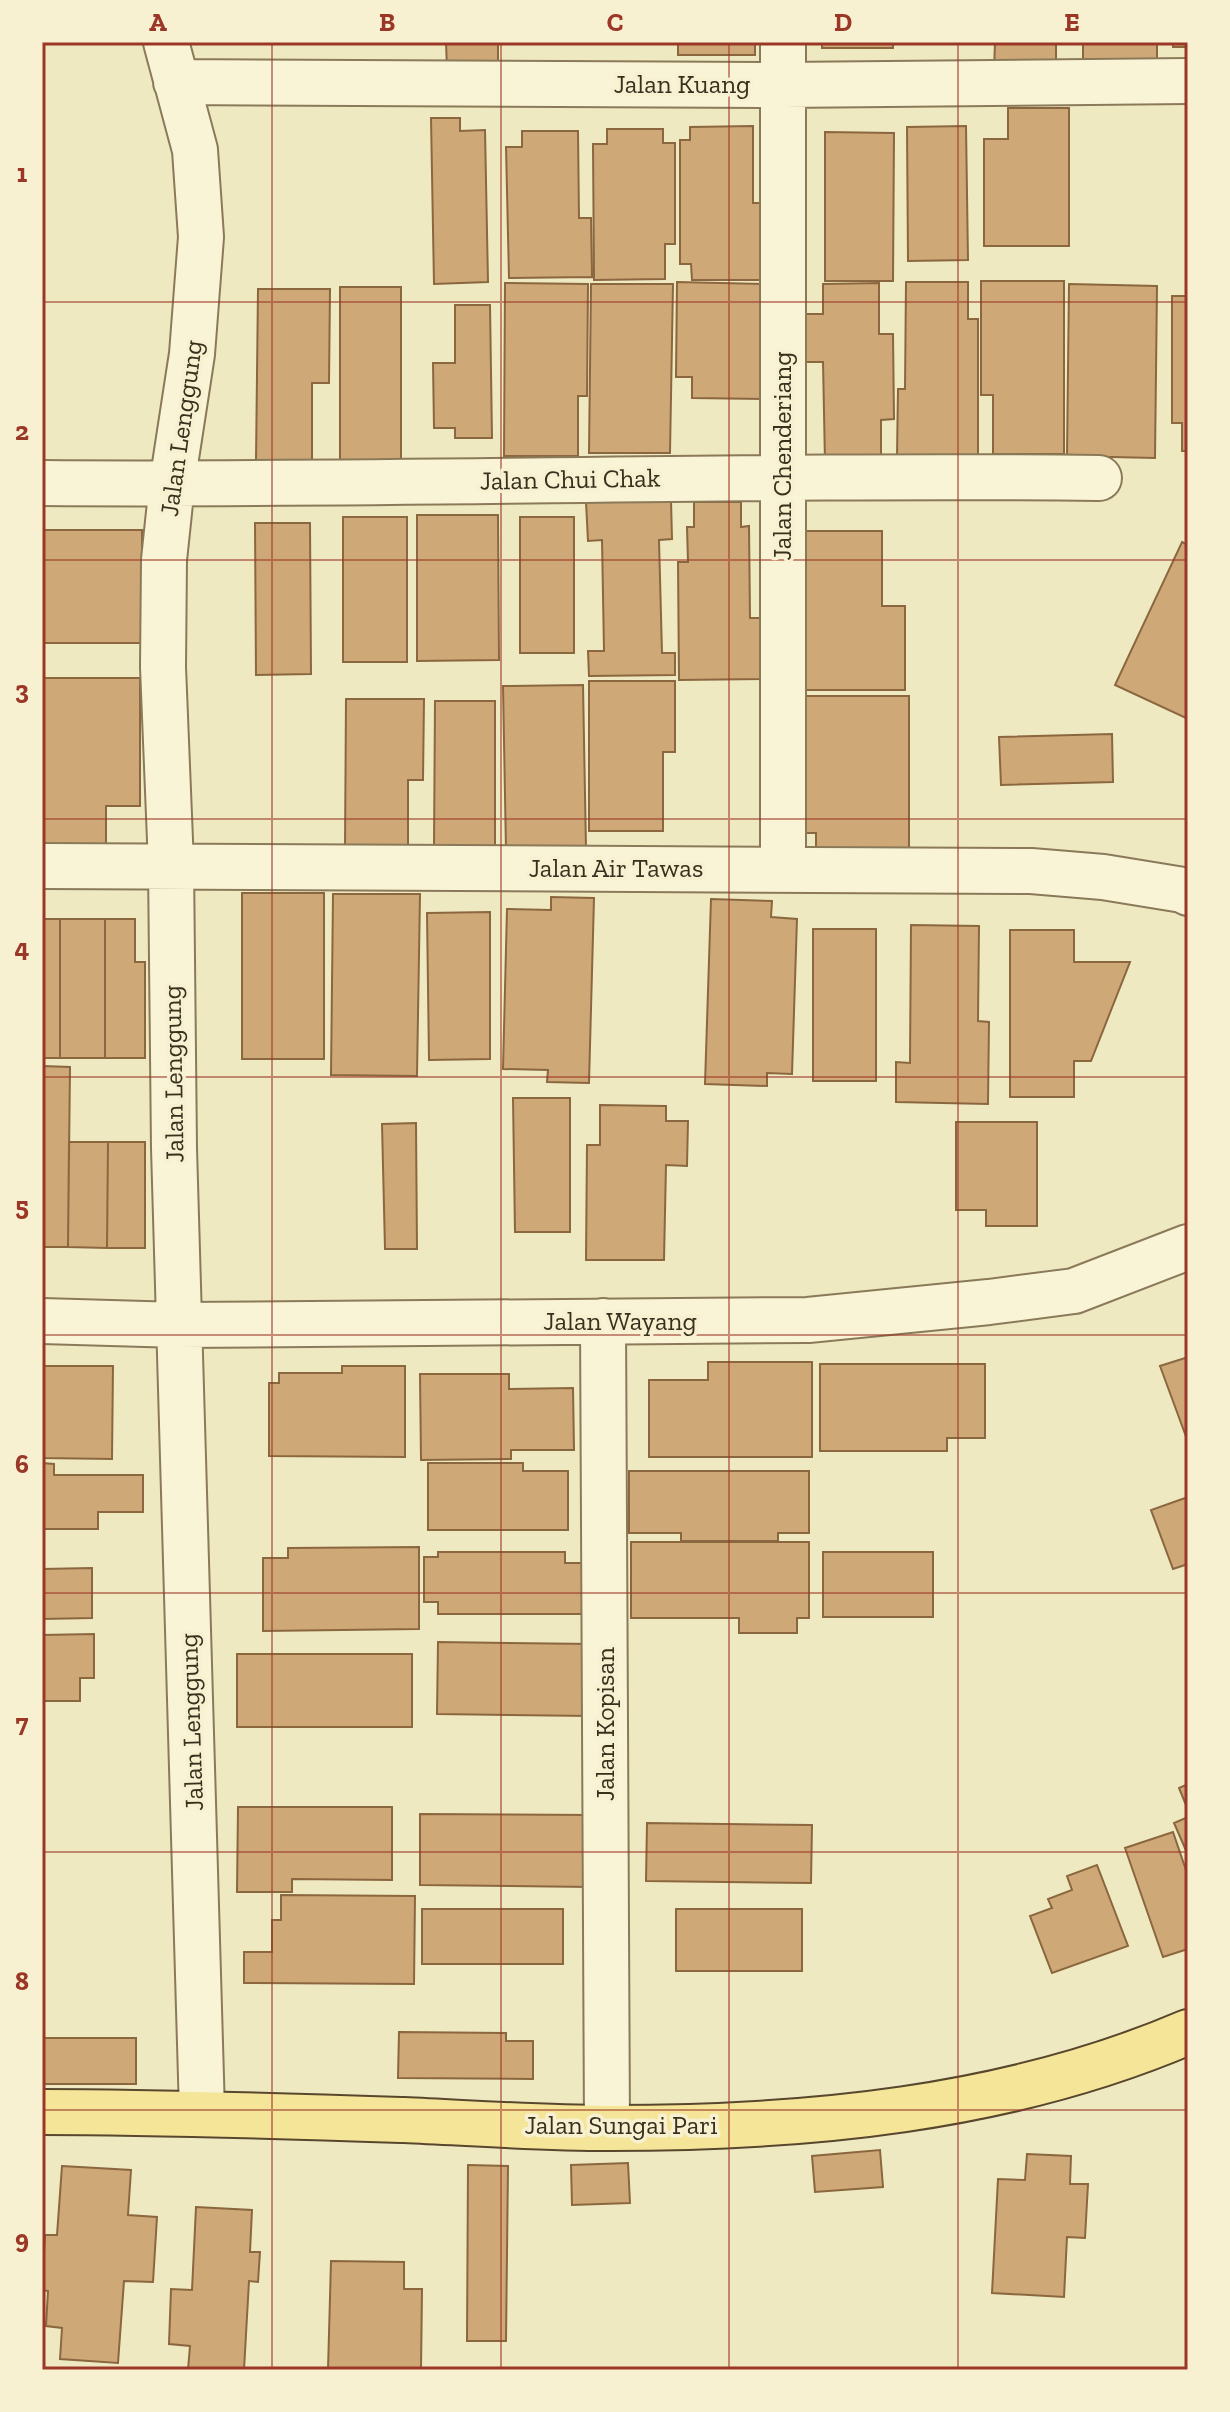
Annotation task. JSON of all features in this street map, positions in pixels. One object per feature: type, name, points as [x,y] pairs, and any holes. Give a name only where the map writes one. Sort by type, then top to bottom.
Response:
[{"type":"main road","name":"Jalan Sungai Pari","points":[[42,2112],[202,2112],[607,2128],[740,2126],[864,2115],[972,2097],[1135,2055],[1188,2032]]},
{"type":"street","name":"Jalan Chenderiang","points":[[783,42],[783,869]]},
{"type":"street","name":"Jalan Kuang","points":[[171,62],[783,85],[1188,81]]},
{"type":"street","name":"Jalan Lenggung","points":[[171,62],[195,150],[201,237],[192,354],[164,560],[163,667],[171,865],[174,1148],[202,2112]]},
{"type":"street","name":"Jalan Chui Chak","points":[[42,483],[781,477],[1099,478]]},
{"type":"street","name":"Jalan Air Tawas","points":[[42,866],[1031,871],[1103,877],[1188,893]]},
{"type":"street","name":"Jalan Wayang","points":[[42,1321],[179,1325],[808,1320],[1074,1291],[1188,1247]]},
{"type":"street","name":"Jalan Kopisan","points":[[603,1321],[607,2128]]},
{"type":"building","points":[[446,42],[498,42],[498,68],[447,69]]},
{"type":"building","points":[[678,42],[755,42],[755,55],[678,55]]},
{"type":"building","points":[[822,42],[893,42],[893,48],[822,48]]},
{"type":"building","points":[[995,42],[1056,42],[1056,71],[994,71]]},
{"type":"building","points":[[1083,42],[1157,42],[1157,71],[1083,70]]},
{"type":"building","points":[[1173,42],[1188,42],[1188,47],[1173,47]]},
{"type":"building","points":[[1008,108],[1069,108],[1069,246],[984,246],[984,139],[1008,139]]},
{"type":"building","points":[[431,118],[460,118],[460,131],[485,130],[488,282],[434,284]]},
{"type":"building","points":[[753,126],[753,203],[764,203],[765,280],[692,280],[691,264],[680,264],[680,140],[690,140],[690,127]]},
{"type":"building","points":[[966,126],[968,260],[908,261],[907,127]]},
{"type":"building","points":[[607,129],[663,129],[663,143],[675,143],[675,244],[665,244],[665,279],[594,280],[593,144],[607,144]]},
{"type":"building","points":[[522,131],[578,131],[579,218],[591,218],[592,277],[509,278],[506,147],[522,147]]},
{"type":"building","points":[[825,132],[894,133],[893,281],[825,281]]},
{"type":"building","points":[[981,281],[1064,281],[1064,454],[993,454],[993,395],[981,395]]},
{"type":"building","points":[[677,282],[767,284],[765,399],[692,398],[692,377],[676,377]]},
{"type":"building","points":[[906,282],[968,282],[968,319],[978,319],[978,456],[897,456],[898,389],[905,389]]},
{"type":"building","points":[[505,283],[588,284],[587,396],[578,396],[578,456],[504,456]]},
{"type":"building","points":[[879,283],[879,334],[893,334],[894,419],[881,420],[881,462],[825,462],[823,362],[805,362],[805,314],[823,314],[823,284]]},
{"type":"building","points":[[591,284],[673,284],[670,453],[589,453]]},
{"type":"building","points":[[1069,284],[1157,286],[1155,458],[1067,456]]},
{"type":"building","points":[[340,287],[401,287],[401,467],[340,467]]},
{"type":"building","points":[[258,289],[330,289],[329,383],[312,383],[312,461],[256,461]]},
{"type":"building","points":[[1172,296],[1188,296],[1188,451],[1182,451],[1182,423],[1172,423]]},
{"type":"building","points":[[455,305],[490,305],[492,438],[455,438],[455,428],[434,428],[433,363],[455,363]]},
{"type":"building","points":[[671,500],[672,539],[659,540],[662,653],[675,653],[675,675],[589,676],[588,651],[604,651],[602,540],[588,541],[586,502]]},
{"type":"building","points":[[694,502],[741,502],[741,527],[749,526],[750,618],[764,618],[764,679],[679,680],[678,562],[688,562],[687,527],[694,527]]},
{"type":"building","points":[[417,515],[498,515],[499,660],[417,661]]},
{"type":"building","points":[[343,517],[407,517],[407,662],[343,662]]},
{"type":"building","points":[[520,517],[574,517],[574,653],[520,653]]},
{"type":"building","points":[[255,523],[310,523],[311,674],[256,675]]},
{"type":"building","points":[[42,530],[142,530],[142,643],[42,643]]},
{"type":"building","points":[[802,531],[882,531],[882,606],[905,606],[905,690],[802,690]]},
{"type":"building","points":[[1182,542],[1188,545],[1188,719],[1115,685]]},
{"type":"building","points":[[42,678],[140,678],[140,806],[106,806],[106,857],[42,857]]},
{"type":"building","points":[[589,681],[675,681],[675,752],[663,752],[663,831],[589,831]]},
{"type":"building","points":[[583,685],[586,849],[506,850],[503,686]]},
{"type":"building","points":[[800,696],[909,696],[909,850],[816,850],[816,833],[800,833]]},
{"type":"building","points":[[346,699],[424,699],[423,780],[408,780],[408,850],[345,849]]},
{"type":"building","points":[[435,701],[495,701],[495,847],[434,847]]},
{"type":"building","points":[[1112,734],[1113,782],[1001,785],[999,737]]},
{"type":"building","points":[[242,893],[324,893],[324,1059],[242,1059]]},
{"type":"building","points":[[333,894],[420,894],[417,1076],[331,1075]]},
{"type":"building","points":[[551,897],[594,898],[589,1083],[547,1082],[548,1070],[503,1069],[507,909],[551,910]]},
{"type":"building","points":[[711,899],[772,901],[771,917],[797,919],[792,1074],[767,1073],[767,1086],[705,1084]]},
{"type":"building","points":[[490,912],[490,1059],[429,1060],[427,913]]},
{"type":"building","points":[[42,919],[60,919],[60,1058],[42,1058]]},
{"type":"building","points":[[60,919],[105,919],[105,1058],[60,1058]]},
{"type":"building","points":[[105,919],[135,919],[135,962],[145,962],[145,1058],[105,1058]]},
{"type":"building","points":[[911,925],[979,926],[978,1021],[989,1022],[988,1104],[896,1102],[896,1062],[910,1063]]},
{"type":"building","points":[[813,929],[876,929],[876,1081],[813,1081]]},
{"type":"building","points":[[1010,930],[1074,930],[1074,962],[1130,962],[1091,1061],[1074,1061],[1074,1097],[1010,1097]]},
{"type":"building","points":[[42,1066],[70,1067],[68,1247],[42,1247]]},
{"type":"building","points":[[513,1098],[570,1098],[570,1232],[515,1232]]},
{"type":"building","points":[[600,1105],[666,1106],[666,1121],[688,1121],[687,1166],[666,1165],[664,1260],[586,1260],[587,1145],[600,1145]]},
{"type":"building","points":[[956,1122],[1037,1122],[1037,1226],[986,1226],[986,1210],[956,1210]]},
{"type":"building","points":[[416,1123],[417,1249],[385,1249],[382,1124]]},
{"type":"building","points":[[69,1142],[108,1142],[107,1248],[68,1247]]},
{"type":"building","points":[[108,1142],[145,1142],[145,1248],[107,1248]]},
{"type":"building","points":[[1188,1357],[1188,1442],[1160,1366]]},
{"type":"building","points":[[708,1362],[812,1362],[812,1457],[649,1457],[649,1380],[708,1380]]},
{"type":"building","points":[[820,1364],[985,1364],[985,1438],[947,1438],[947,1451],[820,1451]]},
{"type":"building","points":[[42,1366],[113,1366],[112,1459],[42,1458]]},
{"type":"building","points":[[342,1366],[405,1366],[405,1457],[269,1456],[269,1383],[279,1383],[279,1373],[342,1373]]},
{"type":"building","points":[[420,1374],[509,1374],[509,1389],[573,1388],[574,1450],[511,1450],[511,1459],[421,1460]]},
{"type":"building","points":[[42,1463],[54,1464],[54,1475],[143,1475],[143,1512],[98,1512],[98,1529],[42,1529]]},
{"type":"building","points":[[428,1463],[523,1463],[523,1471],[568,1471],[568,1530],[428,1530]]},
{"type":"building","points":[[629,1471],[809,1471],[809,1533],[778,1533],[778,1541],[681,1541],[681,1533],[629,1533]]},
{"type":"building","points":[[1188,1497],[1188,1564],[1173,1569],[1151,1510]]},
{"type":"building","points":[[631,1542],[809,1542],[809,1618],[797,1618],[797,1633],[739,1633],[739,1618],[631,1618]]},
{"type":"building","points":[[419,1547],[419,1629],[263,1631],[263,1558],[288,1558],[288,1548]]},
{"type":"building","points":[[438,1552],[565,1552],[565,1563],[591,1563],[591,1614],[438,1614],[438,1602],[424,1602],[424,1557],[438,1557]]},
{"type":"building","points":[[823,1552],[933,1552],[933,1617],[823,1617]]},
{"type":"building","points":[[92,1568],[92,1618],[42,1619],[42,1569]]},
{"type":"building","points":[[94,1634],[94,1678],[80,1678],[80,1701],[42,1701],[42,1635]]},
{"type":"building","points":[[438,1642],[593,1644],[591,1716],[437,1714]]},
{"type":"building","points":[[237,1654],[412,1654],[412,1727],[237,1727]]},
{"type":"building","points":[[1188,1784],[1188,1810],[1179,1788]]},
{"type":"building","points":[[238,1807],[392,1807],[392,1880],[292,1879],[292,1892],[237,1892]]},
{"type":"building","points":[[420,1814],[593,1815],[592,1887],[420,1885]]},
{"type":"building","points":[[1188,1817],[1188,1855],[1174,1823]]},
{"type":"building","points":[[647,1823],[812,1825],[811,1883],[646,1881]]},
{"type":"building","points":[[1173,1832],[1188,1876],[1188,1949],[1163,1957],[1125,1848]]},
{"type":"building","points":[[1097,1865],[1128,1946],[1052,1973],[1030,1916],[1052,1908],[1048,1899],[1072,1890],[1067,1876]]},
{"type":"building","points":[[281,1895],[415,1896],[414,1984],[244,1983],[244,1952],[272,1952],[272,1920],[281,1920]]},
{"type":"building","points":[[422,1909],[563,1909],[563,1964],[422,1964]]},
{"type":"building","points":[[676,1909],[802,1909],[802,1971],[676,1971]]},
{"type":"building","points":[[399,2032],[506,2033],[506,2041],[533,2041],[533,2079],[398,2078]]},
{"type":"building","points":[[42,2038],[136,2038],[136,2084],[42,2084]]},
{"type":"building","points":[[880,2150],[883,2187],[815,2192],[812,2156]]},
{"type":"building","points":[[1027,2154],[1071,2156],[1070,2184],[1088,2184],[1085,2238],[1067,2237],[1064,2297],[992,2293],[998,2179],[1025,2180]]},
{"type":"building","points":[[628,2163],[630,2203],[572,2205],[571,2165]]},
{"type":"building","points":[[468,2165],[508,2166],[506,2341],[467,2341]]},
{"type":"building","points":[[62,2166],[131,2170],[128,2215],[157,2217],[153,2282],[124,2281],[118,2363],[60,2359],[62,2328],[46,2326],[48,2291],[42,2290],[45,2235],[57,2235]]},
{"type":"building","points":[[196,2207],[252,2210],[250,2252],[260,2252],[258,2282],[249,2281],[244,2370],[188,2370],[190,2346],[169,2344],[171,2289],[192,2290]]},
{"type":"building","points":[[331,2261],[404,2262],[404,2289],[422,2289],[421,2370],[328,2370]]}]
